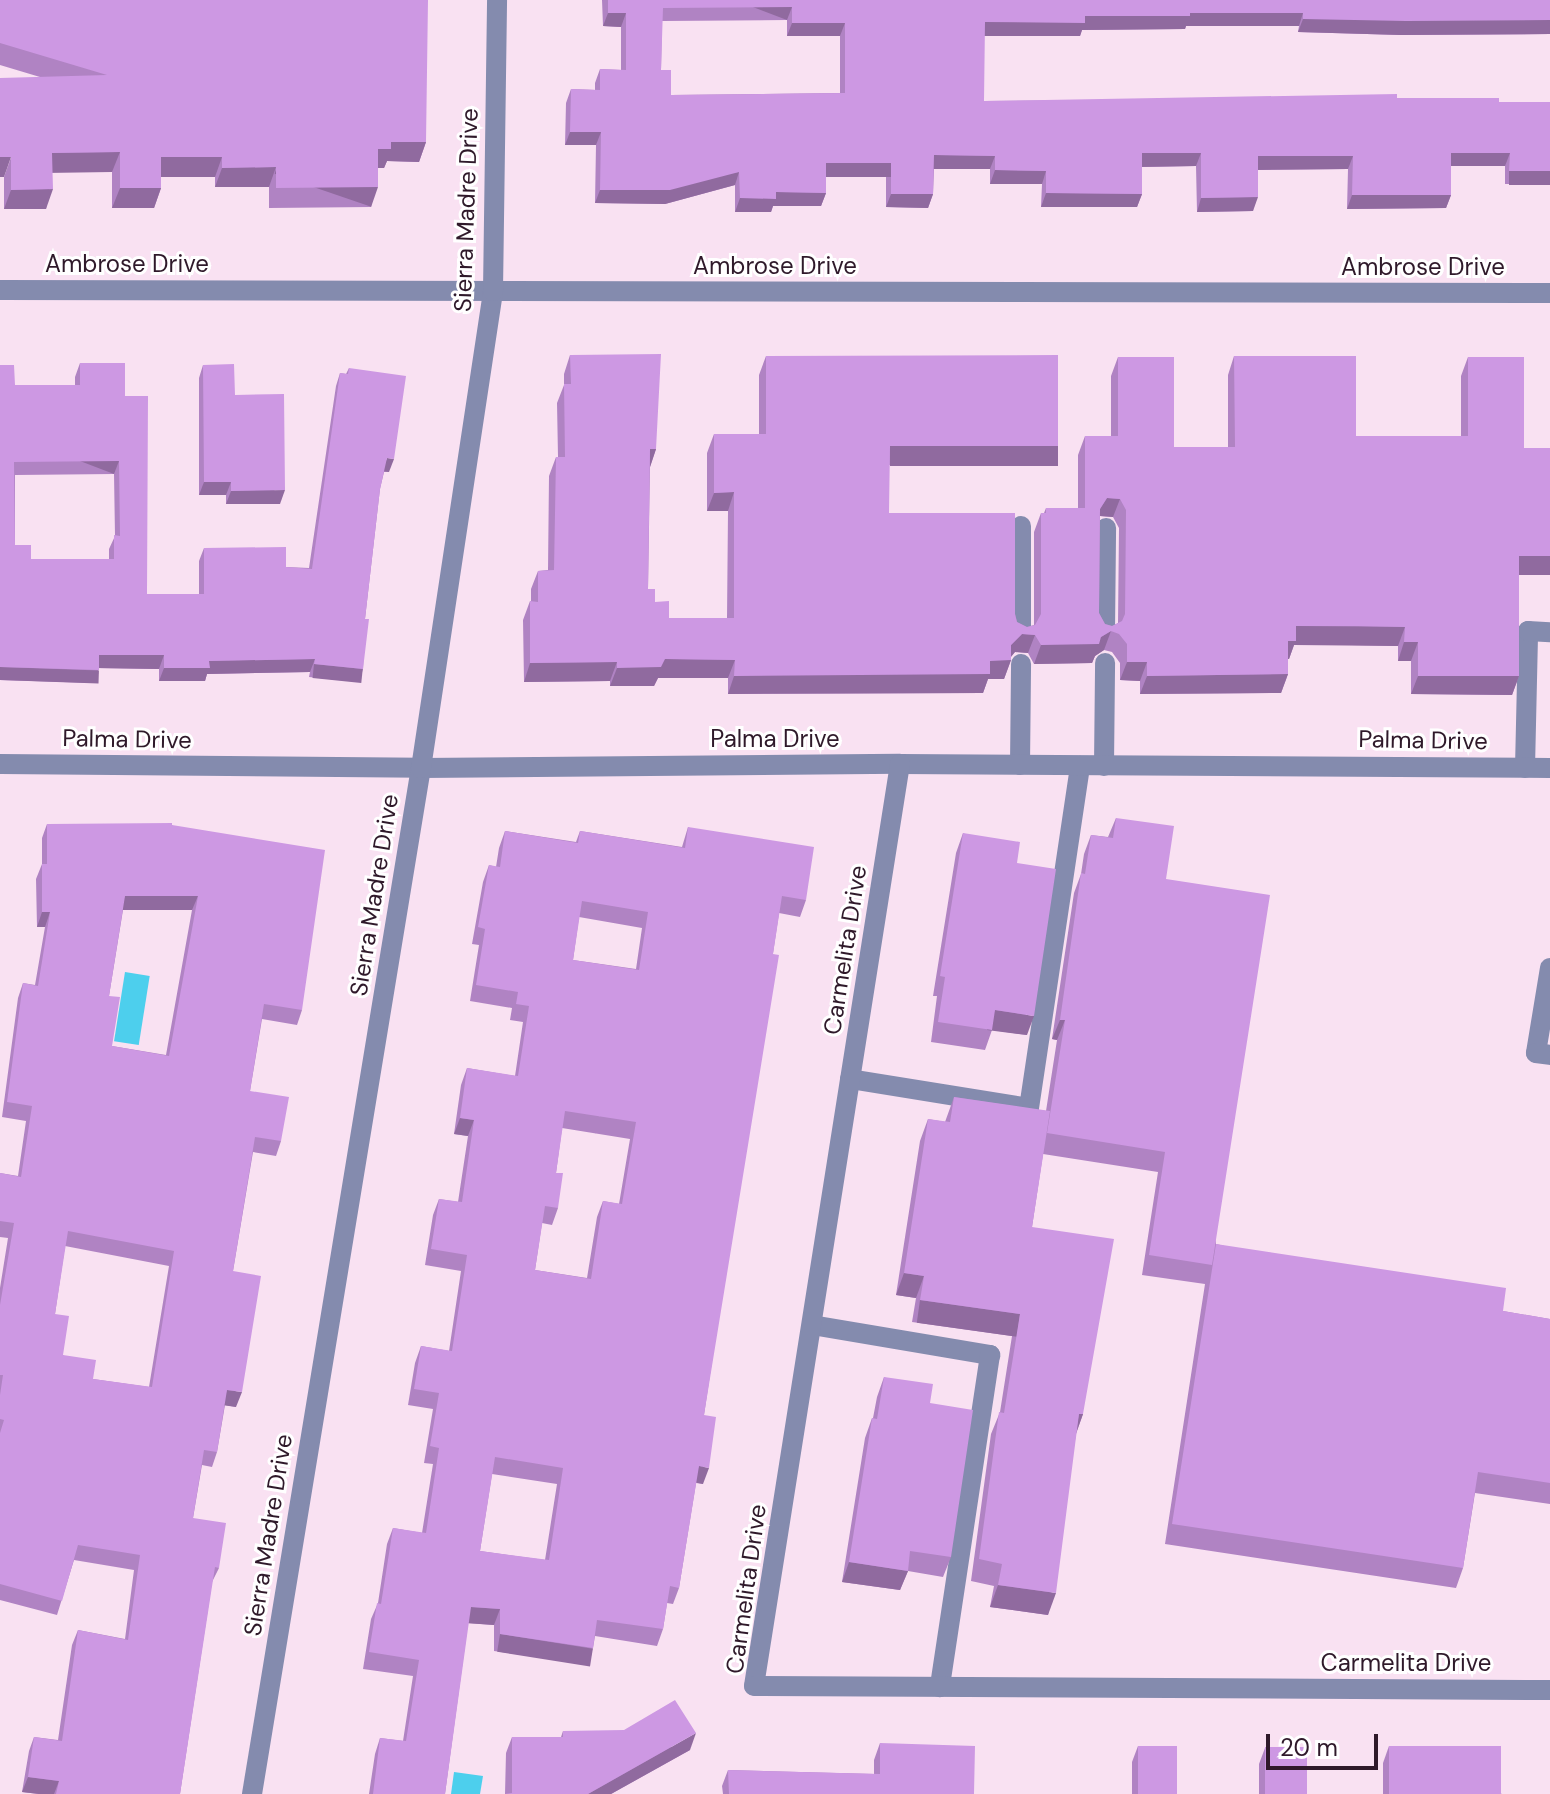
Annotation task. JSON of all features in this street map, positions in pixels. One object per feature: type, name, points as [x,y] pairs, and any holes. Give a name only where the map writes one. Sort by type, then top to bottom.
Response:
[{"type":"street","name":"Sierra Madre Drive","points":[[252,1794],[421,768],[493,291],[497,0]]},
{"type":"street","name":"Ambrose Drive","points":[[0,290],[1550,293]]},
{"type":"street","points":[[1021,526],[1021,633]]},
{"type":"street","points":[[1105,632],[1106,528]]},
{"type":"street","points":[[1525,768],[1528,631],[1550,632]]},
{"type":"street","points":[[1104,766],[1105,663]]},
{"type":"street","points":[[1020,765],[1021,664]]},
{"type":"street","name":"Palma Drive","points":[[0,764],[421,768],[900,764],[1550,768]]},
{"type":"street","name":"Carmelita Drive","points":[[900,764],[754,1686],[1550,1690]]},
{"type":"street","points":[[850,1079],[1029,1108],[1080,766]]},
{"type":"street","points":[[1550,968],[1536,1053],[1550,1055]]},
{"type":"street","points":[[812,1325],[990,1355],[940,1687]]},
{"type":"water","points":[[125,972],[150,976],[139,1045],[114,1041]]},
{"type":"water","points":[[454,1772],[483,1776],[480,1794],[451,1794]]},
{"type":"building","points":[[0,0],[428,0],[426,142],[391,142],[391,149],[378,149],[378,187],[276,188],[276,167],[222,168],[222,157],[161,157],[161,188],[120,188],[120,152],[52,153],[53,189],[11,190],[11,157],[0,157],[0,78],[107,75],[0,43]]},
{"type":"building","points":[[608,0],[1550,0],[1550,20],[1303,19],[1303,13],[1190,13],[1190,16],[1085,16],[1085,23],[985,22],[984,101],[1397,94],[1397,98],[1499,98],[1499,102],[1550,102],[1550,171],[1509,171],[1510,153],[1451,153],[1451,195],[1352,195],[1353,156],[1258,156],[1258,197],[1201,198],[1201,153],[1142,153],[1142,194],[1046,193],[1046,171],[995,170],[995,156],[934,155],[933,194],[891,194],[891,163],[826,163],[826,193],[776,192],[776,199],[740,198],[739,172],[670,190],[600,190],[601,132],[570,132],[571,89],[600,90],[600,69],[626,70],[626,13],[608,13]],"holes":[[[792,7],[792,23],[845,23],[845,93],[671,95],[671,70],[661,70],[663,8]]]},
{"type":"building","points":[[661,354],[656,449],[650,449],[648,589],[655,589],[655,602],[669,601],[669,618],[734,618],[734,492],[714,493],[714,434],[766,434],[766,356],[1058,355],[1058,446],[890,446],[889,513],[1015,513],[1015,614],[1017,622],[1027,627],[1035,625],[1041,614],[1041,513],[1046,513],[1046,508],[1085,508],[1085,436],[1118,436],[1118,357],[1174,357],[1174,447],[1235,447],[1234,356],[1356,356],[1356,436],[1468,436],[1468,357],[1524,357],[1524,448],[1550,448],[1550,556],[1519,556],[1519,676],[1418,676],[1418,642],[1404,642],[1405,627],[1358,626],[1296,626],[1296,641],[1288,641],[1288,674],[1147,676],[1147,662],[1127,662],[1127,644],[1119,634],[1111,631],[1101,637],[1099,644],[1041,645],[1035,635],[1022,634],[1011,645],[1011,660],[990,661],[990,674],[734,676],[735,660],[665,659],[661,667],[617,668],[617,662],[530,663],[530,601],[538,602],[538,571],[554,570],[556,457],[565,457],[564,384],[571,384],[570,355]],"holes":[[[1107,498],[1120,499],[1126,510],[1125,614],[1122,621],[1112,626],[1105,624],[1099,613],[1100,509]]]},
{"type":"building","points":[[80,363],[125,363],[125,396],[148,396],[147,594],[204,594],[204,548],[286,547],[286,567],[312,569],[340,373],[348,374],[349,368],[406,376],[394,459],[387,458],[380,489],[365,619],[369,619],[363,669],[314,664],[315,659],[209,661],[210,668],[164,668],[164,655],[99,655],[99,670],[0,667],[0,365],[14,365],[15,385],[80,385]],"holes":[[[119,461],[120,536],[114,535],[114,559],[31,559],[31,545],[15,545],[14,462]]]},
{"type":"building","points":[[234,364],[235,395],[284,394],[285,490],[231,491],[231,482],[204,482],[203,365]]},
{"type":"building","points":[[1116,818],[1174,826],[1166,879],[1270,895],[1212,1265],[1149,1255],[1165,1152],[1047,1133],[1065,1020],[1060,1020],[1081,873],[1085,874],[1091,835],[1113,838]]},
{"type":"building","points":[[172,823],[325,850],[302,1010],[264,1004],[250,1091],[289,1097],[281,1141],[255,1137],[233,1271],[261,1276],[242,1392],[227,1390],[217,1452],[204,1450],[193,1518],[226,1523],[219,1568],[215,1567],[180,1794],[56,1794],[59,1781],[28,1777],[34,1737],[62,1741],[78,1630],[128,1640],[140,1555],[78,1545],[62,1601],[0,1584],[0,1433],[4,1420],[0,1419],[3,1375],[0,1375],[0,1305],[14,1223],[0,1221],[0,1173],[21,1177],[32,1106],[7,1102],[23,983],[38,986],[50,912],[42,912],[42,864],[47,864],[47,824]],"holes":[[[125,896],[198,896],[169,1056],[112,1046],[120,997],[109,996]],[[68,1231],[174,1251],[152,1387],[93,1379],[96,1360],[63,1355],[69,1316],[55,1314]]]},
{"type":"building","points":[[688,827],[814,847],[806,900],[782,896],[773,954],[779,955],[704,1415],[716,1417],[709,1468],[699,1466],[679,1588],[670,1586],[663,1629],[597,1620],[593,1648],[500,1634],[500,1609],[471,1607],[445,1794],[373,1794],[380,1738],[406,1741],[419,1660],[369,1652],[377,1603],[381,1604],[393,1528],[426,1533],[439,1448],[430,1446],[439,1393],[414,1389],[421,1346],[452,1351],[467,1255],[431,1249],[439,1199],[462,1202],[474,1120],[460,1118],[467,1068],[518,1076],[529,1006],[516,1004],[518,992],[476,985],[485,929],[478,927],[489,865],[500,867],[505,831],[578,843],[580,831],[685,848]],"holes":[[[582,901],[648,912],[639,970],[573,960]],[[565,1111],[636,1122],[622,1204],[603,1201],[591,1279],[535,1270],[545,1206],[558,1208],[563,1173],[556,1173]],[[495,1457],[563,1468],[549,1560],[480,1551]]]},
{"type":"building","points":[[963,833],[1020,842],[1017,863],[1056,869],[1034,1016],[995,1010],[992,1030],[938,1022],[945,977],[940,976]]},
{"type":"building","points":[[954,1097],[1050,1111],[1032,1227],[1114,1239],[1083,1414],[1079,1414],[1056,1593],[998,1585],[1002,1564],[979,1559],[999,1412],[1004,1413],[1020,1314],[920,1300],[924,1276],[904,1273],[928,1119],[950,1122]]},
{"type":"building","points":[[1216,1244],[1506,1288],[1503,1311],[1550,1319],[1550,1483],[1478,1472],[1463,1568],[1172,1524]]},
{"type":"building","points":[[884,1377],[933,1384],[930,1403],[973,1410],[951,1557],[910,1551],[908,1571],[849,1562],[872,1418],[877,1419]]},
{"type":"building","points":[[675,1700],[696,1733],[588,1794],[505,1794],[512,1793],[512,1737],[563,1737],[563,1731],[624,1730]]},
{"type":"building","points":[[880,1743],[975,1746],[974,1794],[729,1794],[728,1770],[880,1774]]},
{"type":"building","points":[[1138,1746],[1177,1746],[1177,1794],[1138,1794]]},
{"type":"building","points":[[1389,1746],[1501,1746],[1501,1794],[1389,1794]]},
{"type":"building","points":[[1265,1747],[1307,1747],[1307,1794],[1265,1794]]}]
